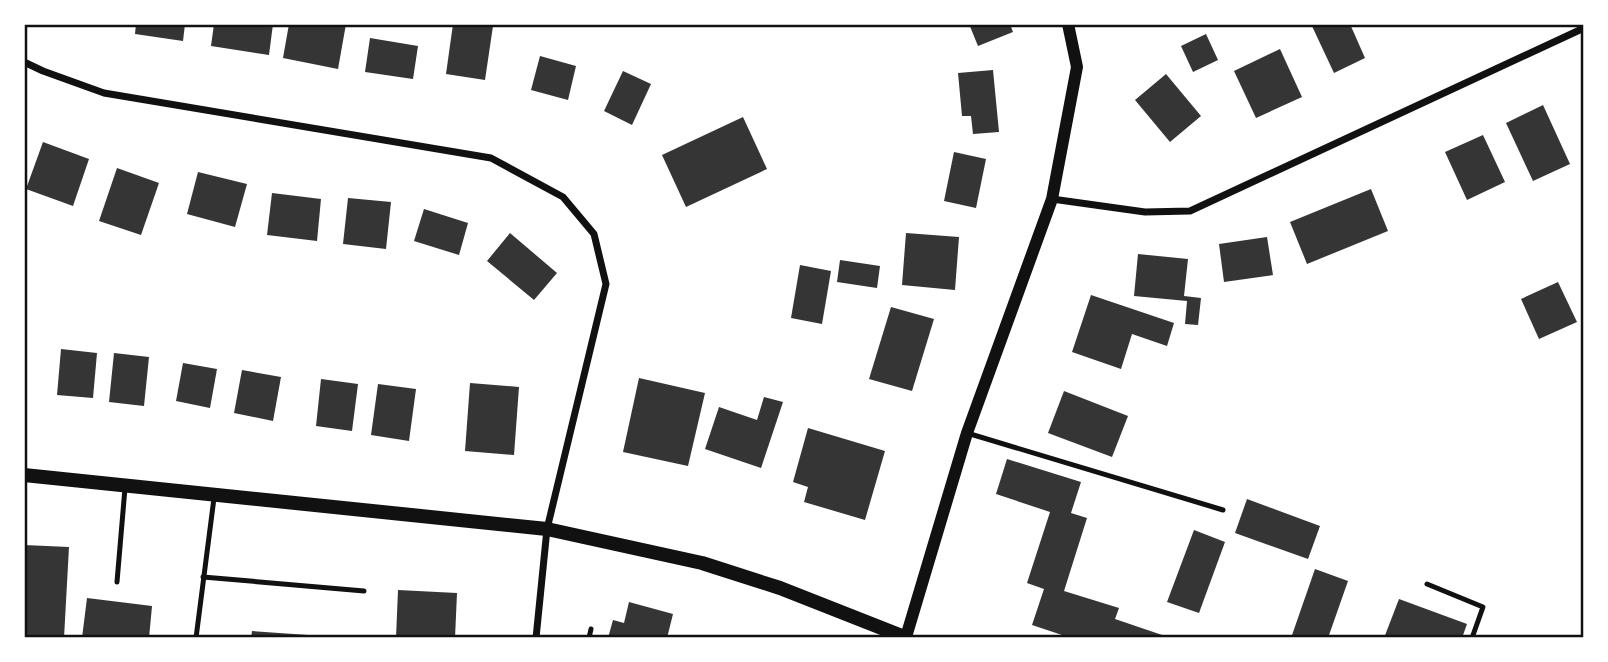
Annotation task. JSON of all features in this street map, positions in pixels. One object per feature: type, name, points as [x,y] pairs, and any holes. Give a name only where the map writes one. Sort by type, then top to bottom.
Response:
[{"type":"main road","points":[[24,475],[547,529],[702,563],[780,588],[906,637]]},
{"type":"street","points":[[906,637],[967,433],[1052,199],[1077,67],[1068,24]]},
{"type":"street","points":[[1052,199],[1144,212],[1190,211],[1584,28]]},
{"type":"street","points":[[24,62],[104,93],[491,158],[563,197],[594,234],[606,284],[547,529],[536,638]]},
{"type":"lane","points":[[967,433],[1223,510]]},
{"type":"lane","points":[[117,582],[126,485]]},
{"type":"lane","points":[[196,638],[214,495]]},
{"type":"lane","points":[[203,577],[364,591]]},
{"type":"lane","points":[[1427,584],[1483,607],[1472,638]]},
{"type":"lane","points":[[589,638],[591,629]]},
{"type":"building","points":[[136,24],[185,24],[183,41],[135,34]]},
{"type":"building","points":[[214,24],[273,24],[269,55],[211,46]]},
{"type":"building","points":[[289,24],[346,24],[338,69],[283,58]]},
{"type":"building","points":[[453,24],[493,26],[485,80],[446,74]]},
{"type":"building","points":[[969,24],[1010,24],[1013,32],[978,46]]},
{"type":"building","points":[[1311,24],[1350,24],[1365,58],[1334,73]]},
{"type":"building","points":[[1206,34],[1218,60],[1193,72],[1181,46]]},
{"type":"building","points":[[370,38],[418,46],[413,79],[365,72]]},
{"type":"building","points":[[1280,49],[1302,97],[1256,118],[1234,71]]},
{"type":"building","points":[[540,56],[576,66],[568,100],[531,90]]},
{"type":"building","points":[[993,70],[999,132],[973,134],[971,116],[962,116],[958,73]]},
{"type":"building","points":[[623,71],[651,84],[632,125],[604,111]]},
{"type":"building","points":[[1166,74],[1201,116],[1170,142],[1135,100]]},
{"type":"building","points":[[1543,105],[1570,164],[1533,181],[1506,123]]},
{"type":"building","points":[[743,117],[767,169],[686,207],[662,155]]},
{"type":"building","points":[[1483,135],[1505,182],[1467,200],[1445,152]]},
{"type":"building","points":[[43,142],[89,159],[73,206],[26,189]]},
{"type":"building","points":[[954,152],[986,159],[976,208],[944,201]]},
{"type":"building","points":[[117,168],[159,183],[141,235],[99,221]]},
{"type":"building","points":[[198,172],[247,184],[235,227],[187,214]]},
{"type":"building","points":[[1371,189],[1388,231],[1307,264],[1290,222]]},
{"type":"building","points":[[272,193],[321,199],[317,241],[267,235]]},
{"type":"building","points":[[348,198],[391,202],[386,249],[343,244]]},
{"type":"building","points":[[424,209],[468,223],[459,255],[414,241]]},
{"type":"building","points":[[510,233],[557,273],[534,300],[487,261]]},
{"type":"building","points":[[906,233],[959,237],[955,290],[902,285]]},
{"type":"building","points":[[1267,237],[1273,275],[1224,282],[1219,244]]},
{"type":"building","points":[[1138,254],[1188,259],[1184,296],[1201,298],[1198,325],[1185,324],[1187,301],[1134,296]]},
{"type":"building","points":[[840,260],[880,266],[877,288],[837,282]]},
{"type":"building","points":[[800,265],[831,271],[822,324],[791,318]]},
{"type":"building","points":[[1558,282],[1577,322],[1539,339],[1521,299]]},
{"type":"building","points":[[1091,295],[1174,323],[1167,346],[1132,334],[1121,369],[1072,352]]},
{"type":"building","points":[[891,307],[934,319],[912,391],[869,379]]},
{"type":"building","points":[[61,349],[97,353],[93,398],[57,395]]},
{"type":"building","points":[[114,353],[149,357],[144,406],[109,402]]},
{"type":"building","points":[[183,363],[217,369],[210,408],[176,401]]},
{"type":"building","points":[[242,370],[281,377],[273,421],[234,413]]},
{"type":"building","points":[[639,378],[705,393],[688,466],[623,452]]},
{"type":"building","points":[[321,379],[358,384],[352,431],[316,426]]},
{"type":"building","points":[[470,383],[519,387],[514,455],[465,451]]},
{"type":"building","points":[[378,384],[416,389],[409,441],[371,435]]},
{"type":"building","points":[[1064,391],[1128,416],[1112,457],[1048,433]]},
{"type":"building","points":[[764,397],[783,402],[761,468],[705,449],[719,407],[757,420]]},
{"type":"building","points":[[808,428],[885,451],[865,520],[804,502],[808,487],[793,482]]},
{"type":"building","points":[[1007,459],[1081,482],[1071,513],[1087,518],[1064,591],[1119,608],[1115,619],[1171,638],[1071,638],[1032,625],[1044,589],[1027,583],[1050,512],[996,494]]},
{"type":"building","points":[[1247,499],[1320,526],[1308,559],[1235,533]]},
{"type":"building","points":[[1194,530],[1225,542],[1199,613],[1167,602]]},
{"type":"building","points":[[24,545],[69,547],[64,638],[24,638]]},
{"type":"building","points":[[1315,569],[1348,581],[1328,638],[1291,638]]},
{"type":"building","points":[[398,590],[457,593],[455,638],[396,638]]},
{"type":"building","points":[[87,598],[152,606],[149,638],[82,638]]},
{"type":"building","points":[[1399,599],[1467,624],[1462,638],[1384,638]]},
{"type":"building","points":[[629,602],[673,614],[667,638],[608,638],[613,620],[624,623]]},
{"type":"building","points":[[252,631],[308,635],[307,638],[251,638]]}]
